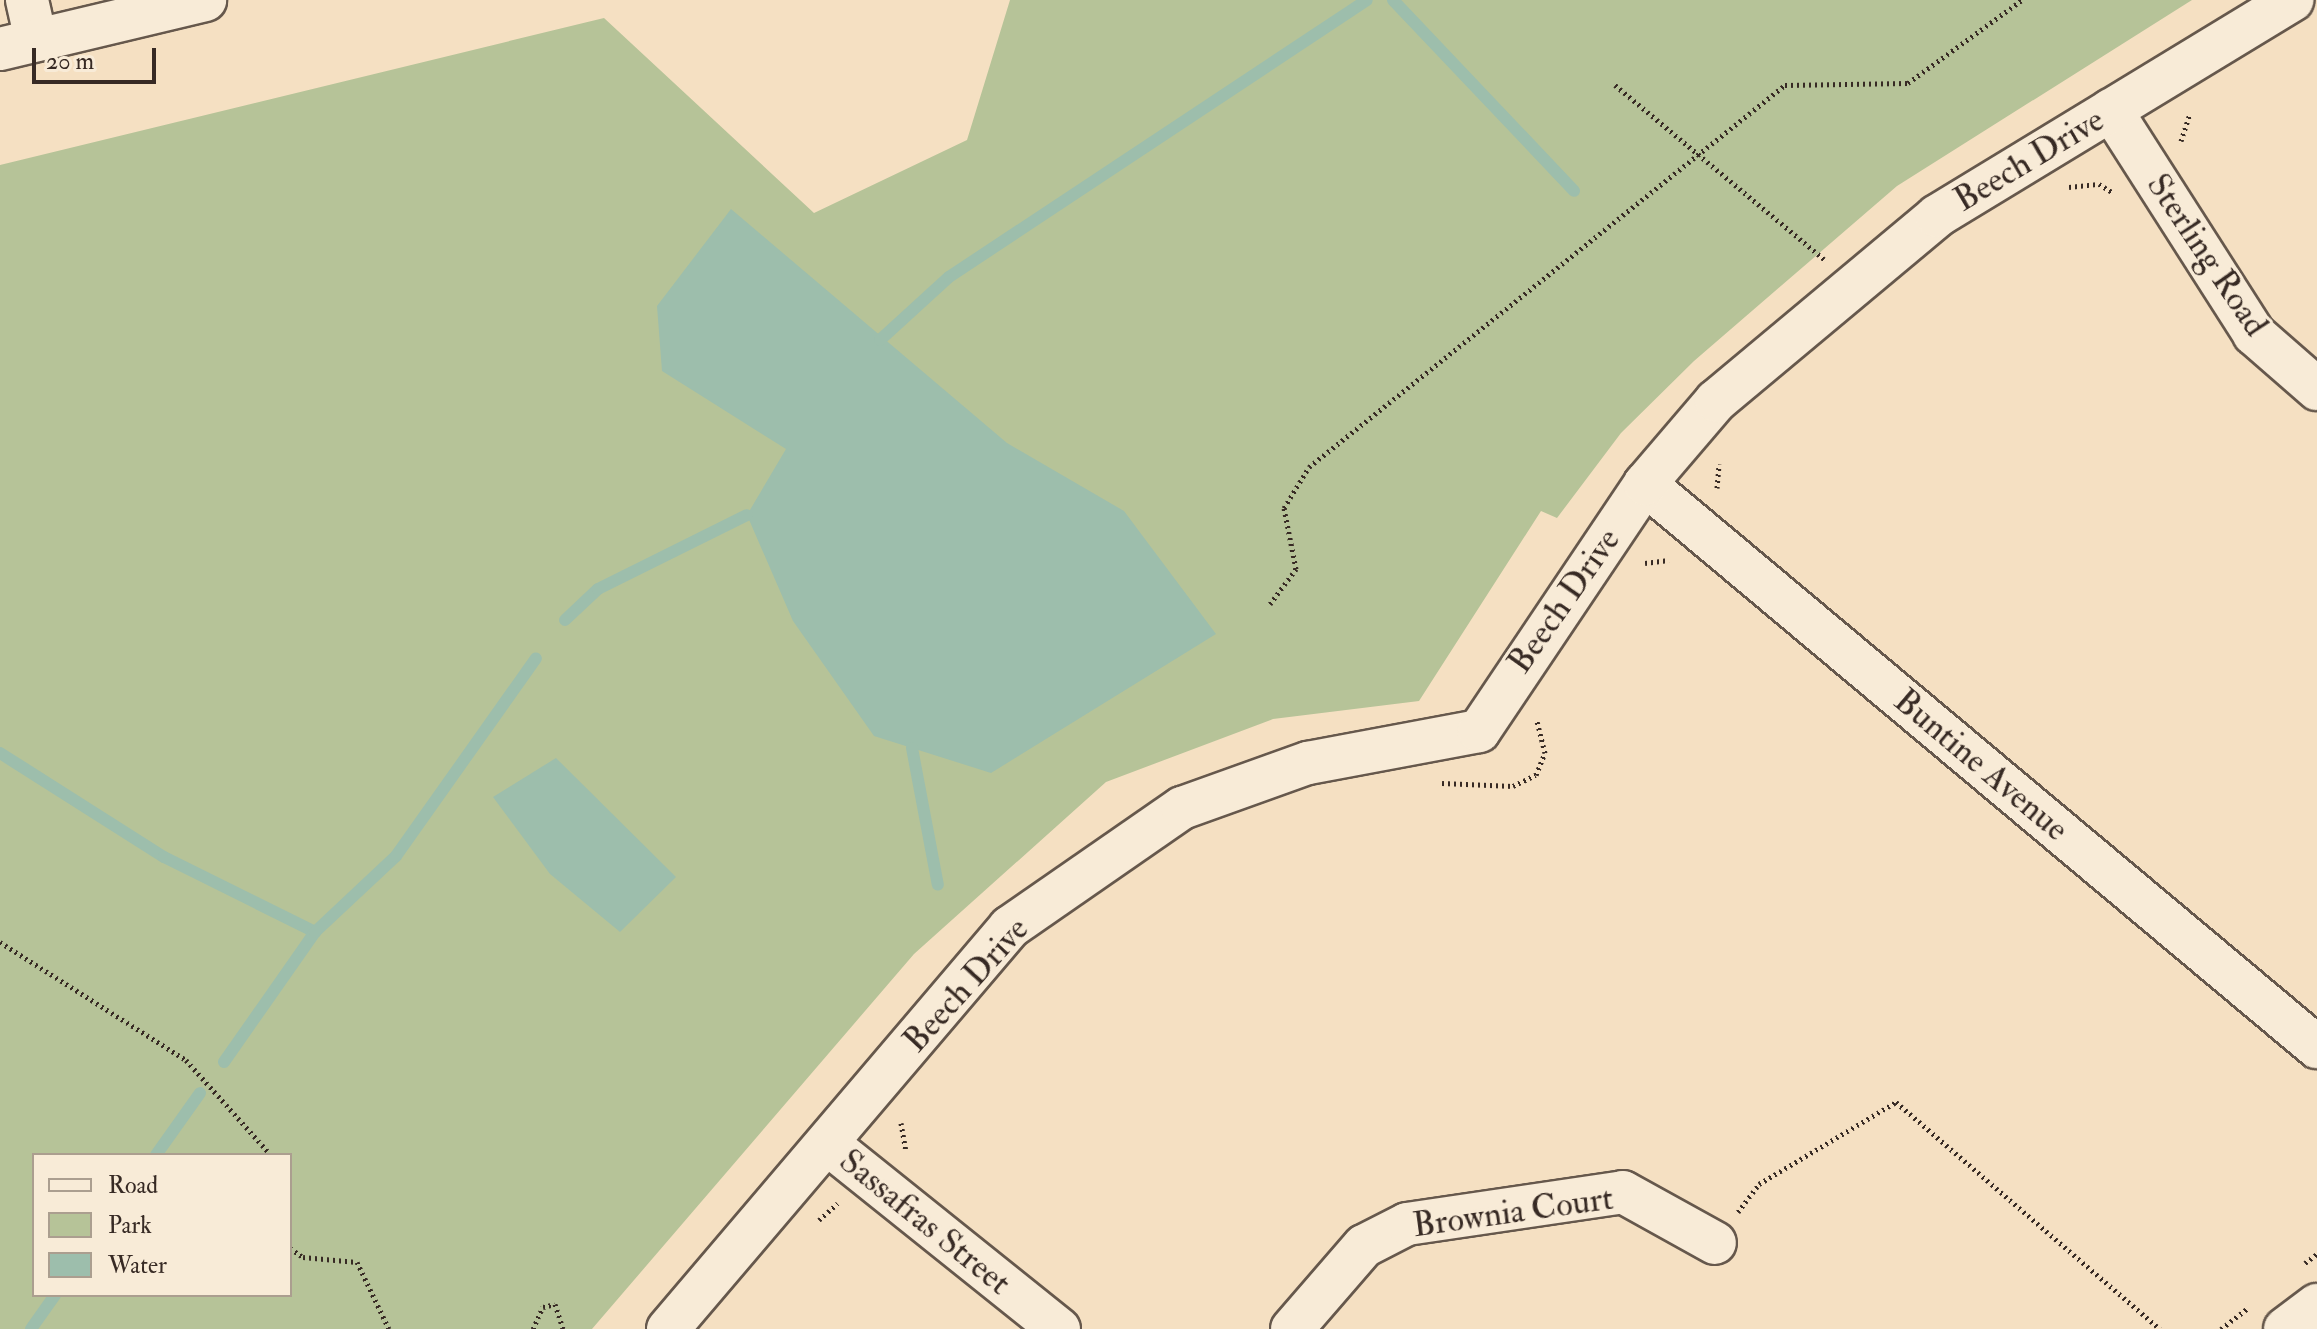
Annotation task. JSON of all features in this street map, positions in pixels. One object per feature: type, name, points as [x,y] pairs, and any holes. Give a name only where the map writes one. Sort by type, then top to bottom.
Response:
[{"type":"street","points":[[27,0],[18,45],[205,0]]},
{"type":"street","name":"Beech Drive","points":[[668,1329],[1010,927],[1182,808],[1308,763],[1479,731],[1645,484],[1716,401],[1937,216],[2292,0]]},
{"type":"street","name":"Sterling Road","points":[[2111,110],[2254,334],[2317,389]]},
{"type":"street","name":"Buntine Avenue","points":[[1645,484],[2317,1047]]},
{"type":"street","name":"Sassafras Street","points":[[828,1144],[1059,1329]]},
{"type":"street","name":"Brownia Court","points":[[1292,1329],[1364,1246],[1407,1224],[1623,1192],[1715,1243]]},
{"type":"street","points":[[2285,1329],[2317,1305]]},
{"type":"path","points":[[1270,604],[1296,569],[1284,508],[1309,467],[1785,85],[1908,83],[2022,0]]},
{"type":"path","points":[[1615,85],[1700,154],[1852,287]]},
{"type":"path","points":[[1634,571],[1651,558],[1689,563],[1731,509],[1715,485],[1720,457]]},
{"type":"path","points":[[1436,783],[1513,786],[1536,775],[1545,753],[1540,708]]},
{"type":"path","points":[[0,942],[186,1060],[269,1153]]},
{"type":"path","points":[[1715,1243],[1759,1184],[1896,1102],[2160,1329]]},
{"type":"path","points":[[905,1108],[898,1131],[910,1159]]},
{"type":"path","points":[[292,1249],[303,1257],[357,1262],[389,1329]]},
{"type":"path","points":[[533,1329],[543,1307],[555,1304],[563,1329]]},
{"type":"green space","points":[[1010,0],[2192,0],[1897,186],[1694,361],[1621,433],[1557,518],[1541,511],[1419,701],[1273,719],[1106,782],[914,954],[592,1329],[0,1329],[0,165],[604,18],[814,213],[967,140]]},
{"type":"water","points":[[731,209],[1007,443],[1124,511],[1216,634],[991,773],[874,736],[793,621],[747,515],[786,449],[662,371],[657,306]]},
{"type":"water","points":[[556,758],[676,877],[620,932],[550,874],[493,797]]},
{"type":"waterway","points":[[880,340],[949,277],[1367,0]]},
{"type":"waterway","points":[[1393,0],[1574,191]]},
{"type":"waterway","points":[[565,620],[598,589],[747,515]]},
{"type":"waterway","points":[[224,1062],[315,932],[396,856],[536,658]]},
{"type":"waterway","points":[[912,748],[938,885]]},
{"type":"waterway","points":[[0,753],[164,857],[315,932]]},
{"type":"waterway","points":[[157,1153],[200,1093]]},
{"type":"waterway","points":[[31,1329],[54,1297]]}]
